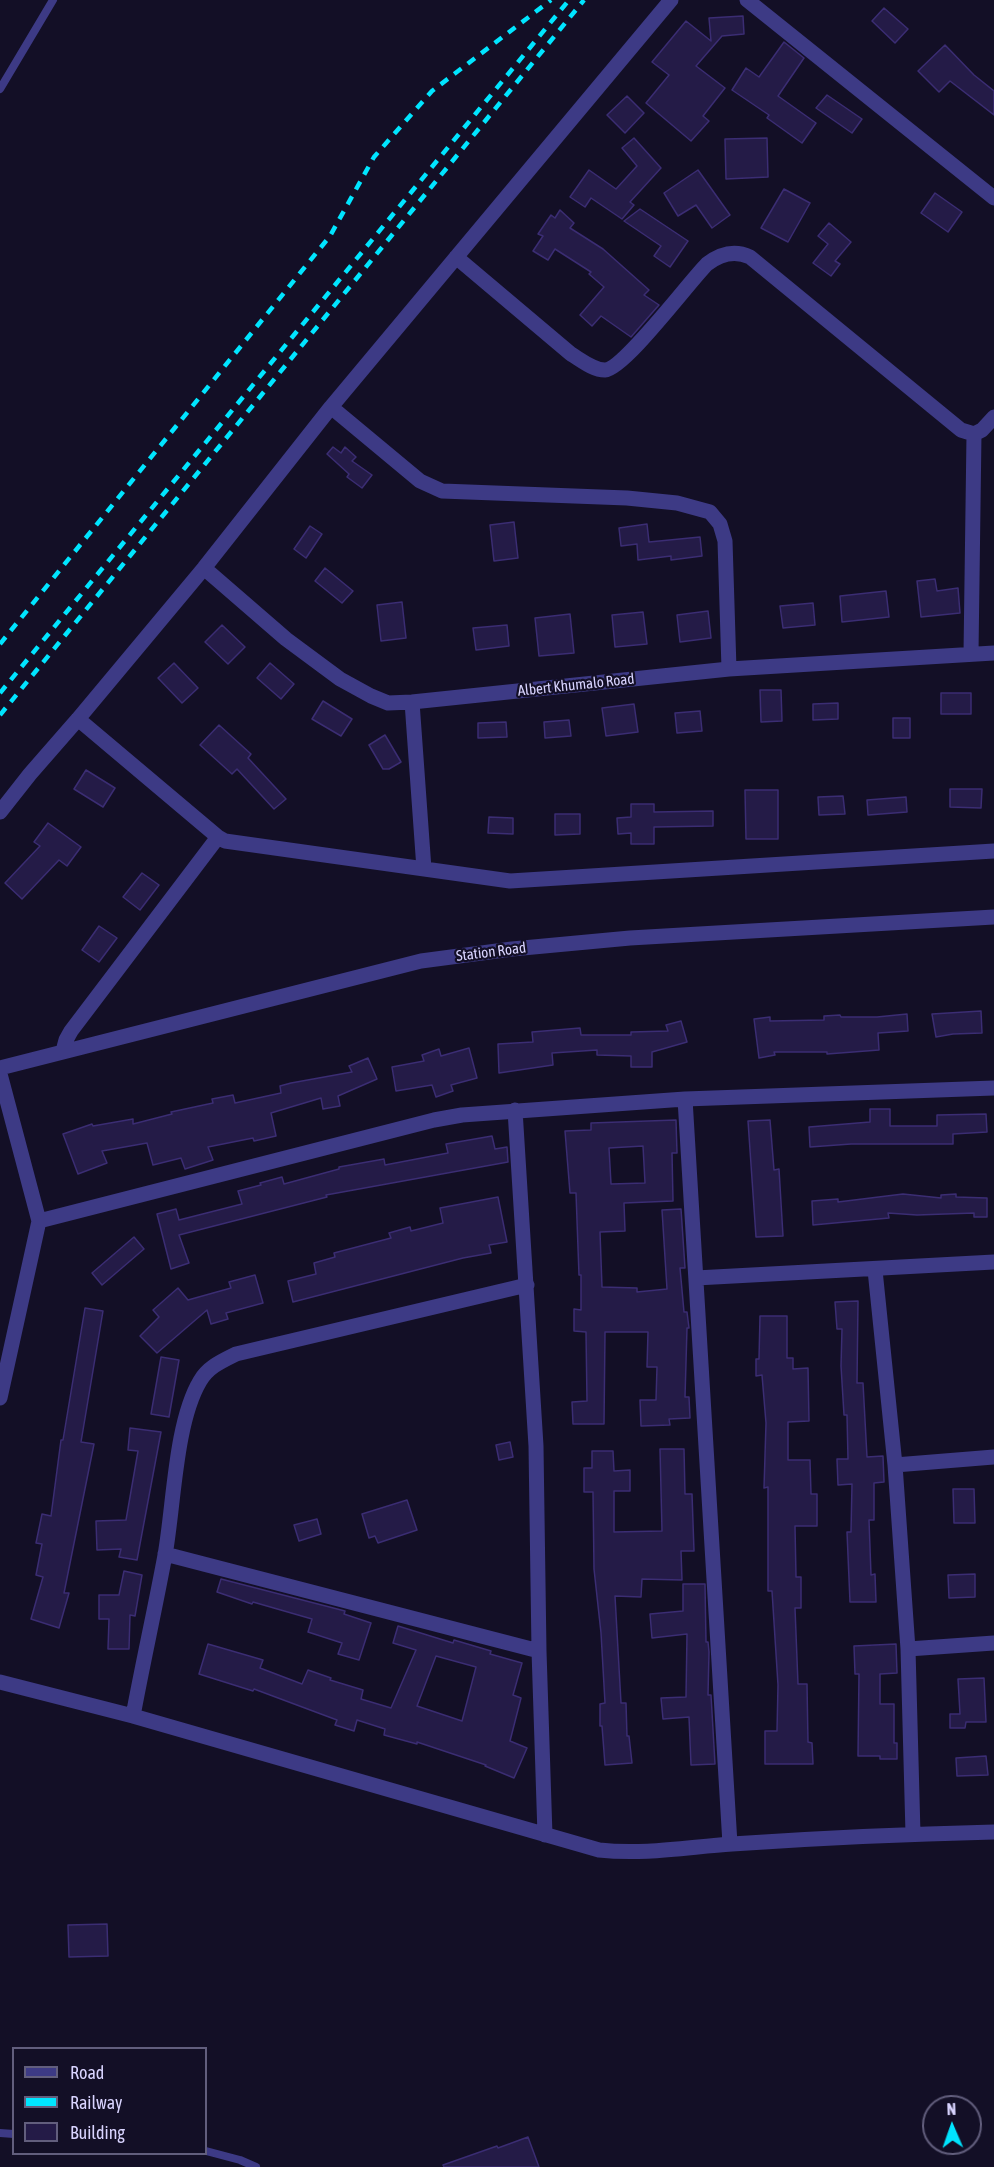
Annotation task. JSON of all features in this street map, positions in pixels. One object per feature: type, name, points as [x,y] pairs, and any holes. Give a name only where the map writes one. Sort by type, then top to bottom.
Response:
[{"type":"street","points":[[0,812],[204,568],[331,407],[671,0]]},
{"type":"street","points":[[747,0],[994,198]]},
{"type":"street","points":[[456,257],[572,354],[589,365],[605,370],[612,368],[635,347],[707,264],[718,256],[741,253],[750,257],[962,430],[974,434],[982,430],[994,417]]},
{"type":"street","points":[[331,407],[420,481],[442,491],[627,498],[677,503],[710,512],[720,524],[725,541],[729,669]]},
{"type":"street","points":[[971,653],[974,434]]},
{"type":"street","name":"Albert Khumalo Road","points":[[204,568],[286,639],[340,679],[370,696],[388,702],[411,702],[729,669],[994,653]]},
{"type":"street","points":[[411,702],[424,869]]},
{"type":"street","points":[[78,719],[225,841],[510,881],[994,851]]},
{"type":"street","points":[[63,1051],[71,1031],[218,837]]},
{"type":"street","name":"Station Road","points":[[0,1068],[421,961],[512,949],[630,938],[994,916]]},
{"type":"street","points":[[0,1074],[39,1221],[0,1398]]},
{"type":"street","points":[[39,1221],[434,1120],[462,1115],[685,1099],[994,1088]]},
{"type":"street","points":[[685,1099],[730,1844]]},
{"type":"street","points":[[515,1110],[536,1446],[545,1835]]},
{"type":"street","points":[[696,1278],[994,1263]]},
{"type":"street","points":[[875,1270],[895,1465],[908,1649],[913,1834]]},
{"type":"street","points":[[133,1716],[165,1554],[182,1433],[191,1401],[200,1381],[209,1369],[236,1354],[527,1285]]},
{"type":"street","points":[[895,1465],[994,1456]]},
{"type":"street","points":[[165,1554],[539,1651]]},
{"type":"street","points":[[908,1649],[994,1643]]},
{"type":"street","points":[[0,1682],[133,1716],[545,1835],[614,1851],[646,1852],[730,1844],[994,1832]]},
{"type":"lane","points":[[0,89],[53,0]]},
{"type":"lane","points":[[207,2151],[256,2167]]},
{"type":"building","points":[[884,8],[908,29],[895,43],[872,21]]},
{"type":"building","points":[[743,16],[744,34],[722,36],[696,66],[725,88],[703,116],[709,121],[691,141],[646,103],[669,75],[652,62],[686,21],[711,41],[709,18]]},
{"type":"building","points":[[784,42],[804,58],[778,96],[816,123],[802,143],[767,118],[769,115],[732,90],[746,68],[759,77]]},
{"type":"building","points":[[945,45],[974,75],[994,91],[994,115],[950,81],[939,92],[918,71]]},
{"type":"building","points":[[827,95],[862,119],[852,133],[816,108]]},
{"type":"building","points":[[627,96],[644,113],[625,133],[607,115]]},
{"type":"building","points":[[634,138],[661,168],[630,202],[634,205],[622,219],[591,198],[585,207],[570,197],[589,170],[616,189],[637,166],[622,148]]},
{"type":"building","points":[[767,138],[768,177],[726,179],[725,139]]},
{"type":"building","points":[[698,170],[730,215],[712,228],[696,205],[678,216],[664,193]]},
{"type":"building","points":[[784,189],[810,203],[788,242],[761,228]]},
{"type":"building","points":[[935,193],[962,212],[948,232],[921,213]]},
{"type":"building","points":[[640,209],[688,241],[670,267],[654,256],[661,246],[624,221]]},
{"type":"building","points":[[560,210],[574,223],[570,228],[603,249],[649,290],[644,295],[659,305],[631,337],[601,316],[592,326],[580,315],[604,287],[589,274],[591,272],[555,249],[548,260],[533,251],[543,236],[538,234],[551,215],[555,218]]},
{"type":"building","points":[[829,223],[851,242],[835,261],[840,264],[831,276],[813,263],[828,244],[818,236]]},
{"type":"building","points":[[333,447],[341,453],[345,447],[356,457],[352,461],[372,475],[362,488],[347,477],[349,474],[327,454]]},
{"type":"building","points":[[514,522],[518,558],[494,561],[490,525]]},
{"type":"building","points":[[647,524],[649,542],[700,537],[702,556],[671,560],[671,556],[638,560],[637,544],[621,546],[619,528]]},
{"type":"building","points":[[310,526],[322,534],[306,558],[294,549]]},
{"type":"building","points":[[325,568],[353,591],[342,603],[315,581]]},
{"type":"building","points":[[935,579],[937,591],[958,588],[960,613],[921,617],[917,581]]},
{"type":"building","points":[[886,591],[889,617],[842,622],[840,596]]},
{"type":"building","points":[[402,602],[406,638],[381,641],[377,605]]},
{"type":"building","points":[[813,603],[815,625],[783,628],[780,606]]},
{"type":"building","points":[[708,611],[711,638],[680,642],[677,615]]},
{"type":"building","points":[[643,612],[647,644],[615,647],[612,615]]},
{"type":"building","points":[[570,614],[574,653],[539,656],[535,618]]},
{"type":"building","points":[[222,625],[245,647],[228,664],[205,642]]},
{"type":"building","points":[[507,625],[509,646],[476,650],[473,628]]},
{"type":"building","points":[[174,663],[198,688],[182,703],[158,678]]},
{"type":"building","points":[[270,663],[294,684],[281,699],[257,678]]},
{"type":"building","points":[[760,690],[781,690],[782,721],[761,722]]},
{"type":"building","points":[[941,693],[971,693],[971,714],[941,714]]},
{"type":"building","points":[[323,701],[352,719],[341,736],[312,719]]},
{"type":"building","points":[[838,703],[838,719],[813,720],[813,704]]},
{"type":"building","points":[[634,704],[638,732],[606,736],[602,708]]},
{"type":"building","points":[[700,711],[702,731],[677,733],[675,713]]},
{"type":"building","points":[[893,718],[910,718],[910,738],[893,738]]},
{"type":"building","points":[[569,720],[571,736],[545,738],[544,722]]},
{"type":"building","points":[[506,722],[507,737],[478,738],[478,723]]},
{"type":"building","points":[[219,725],[251,754],[248,758],[286,799],[274,809],[237,769],[232,774],[200,745]]},
{"type":"building","points":[[385,735],[401,762],[389,769],[383,769],[369,745]]},
{"type":"building","points":[[86,770],[115,788],[103,807],[74,789]]},
{"type":"building","points":[[950,789],[982,789],[981,808],[950,807]]},
{"type":"building","points":[[745,790],[778,790],[778,839],[746,839]]},
{"type":"building","points":[[843,796],[845,814],[819,815],[818,797]]},
{"type":"building","points":[[906,797],[907,812],[868,815],[867,800]]},
{"type":"building","points":[[631,804],[654,804],[654,812],[713,811],[713,826],[654,827],[654,844],[631,844],[631,833],[618,834],[617,818],[631,817]]},
{"type":"building","points":[[555,814],[580,814],[580,834],[555,835]]},
{"type":"building","points":[[489,817],[513,818],[513,834],[488,833]]},
{"type":"building","points":[[48,823],[81,847],[67,866],[59,860],[22,899],[5,883],[40,846],[34,842]]},
{"type":"building","points":[[142,873],[159,885],[140,910],[123,897]]},
{"type":"building","points":[[99,926],[117,938],[99,962],[82,950]]},
{"type":"building","points":[[981,1011],[982,1033],[936,1037],[932,1014]]},
{"type":"building","points":[[907,1014],[908,1031],[878,1033],[879,1050],[827,1054],[827,1052],[774,1052],[775,1055],[759,1058],[754,1019],[770,1017],[770,1021],[824,1020],[824,1016],[877,1017]]},
{"type":"building","points":[[681,1021],[687,1042],[652,1052],[652,1067],[631,1067],[631,1056],[597,1055],[597,1050],[552,1053],[553,1065],[499,1073],[498,1044],[533,1042],[532,1032],[580,1028],[581,1035],[631,1035],[631,1032],[668,1031],[666,1025]]},
{"type":"building","points":[[469,1048],[477,1078],[451,1085],[453,1091],[436,1097],[432,1085],[396,1091],[392,1067],[424,1061],[422,1055],[439,1049],[441,1056]]},
{"type":"building","points":[[368,1058],[377,1079],[338,1096],[340,1106],[323,1109],[321,1098],[271,1113],[276,1136],[208,1147],[213,1160],[185,1169],[181,1158],[153,1165],[147,1143],[102,1151],[107,1163],[78,1174],[63,1134],[92,1124],[93,1126],[133,1119],[133,1124],[172,1114],[171,1112],[213,1103],[212,1099],[233,1095],[235,1103],[281,1093],[280,1086],[352,1072],[349,1066]]},
{"type":"building","points":[[870,1109],[890,1109],[890,1126],[937,1126],[937,1115],[986,1114],[987,1132],[953,1134],[953,1144],[851,1144],[810,1147],[809,1127],[870,1122]]},
{"type":"building","points":[[676,1120],[677,1153],[672,1153],[673,1201],[624,1203],[625,1231],[600,1232],[602,1287],[637,1288],[637,1292],[667,1289],[662,1210],[681,1209],[685,1268],[680,1268],[684,1312],[687,1312],[689,1328],[687,1328],[685,1397],[689,1397],[690,1418],[669,1419],[670,1425],[641,1426],[640,1400],[656,1400],[657,1367],[647,1367],[648,1332],[605,1332],[604,1424],[573,1424],[572,1402],[587,1401],[586,1332],[574,1331],[574,1309],[581,1310],[581,1275],[579,1275],[576,1193],[570,1193],[565,1131],[591,1130],[591,1123]],"holes":[[[643,1146],[645,1183],[611,1184],[609,1148]]]},
{"type":"building","points":[[770,1120],[774,1170],[779,1169],[783,1236],[756,1237],[748,1121]]},
{"type":"building","points":[[492,1136],[495,1149],[507,1147],[508,1162],[326,1195],[327,1197],[179,1235],[189,1263],[171,1269],[157,1214],[176,1209],[179,1220],[242,1204],[238,1191],[282,1177],[284,1184],[339,1169],[339,1167],[384,1159],[385,1165],[448,1153],[446,1144]]},
{"type":"building","points":[[903,1194],[941,1198],[941,1195],[956,1194],[956,1197],[987,1198],[987,1217],[974,1217],[974,1213],[917,1215],[888,1213],[889,1218],[813,1225],[812,1201],[838,1199],[838,1202]]},
{"type":"building","points":[[498,1197],[507,1242],[489,1245],[491,1253],[463,1258],[293,1302],[288,1281],[316,1274],[314,1263],[335,1257],[334,1253],[391,1238],[389,1233],[410,1227],[411,1231],[443,1223],[440,1208]]},
{"type":"building","points":[[134,1237],[144,1249],[102,1285],[92,1273]]},
{"type":"building","points":[[255,1275],[263,1303],[226,1313],[228,1319],[211,1324],[207,1310],[157,1353],[140,1336],[159,1317],[153,1310],[178,1288],[188,1300],[231,1288],[229,1282]]},
{"type":"building","points":[[858,1301],[857,1383],[863,1383],[867,1457],[883,1456],[884,1482],[874,1483],[874,1520],[869,1520],[871,1575],[875,1574],[876,1602],[850,1602],[847,1532],[851,1532],[852,1484],[838,1485],[837,1459],[848,1459],[847,1415],[844,1415],[841,1366],[842,1329],[837,1329],[835,1302]]},
{"type":"building","points":[[85,1308],[103,1311],[81,1442],[94,1444],[64,1593],[69,1593],[59,1628],[31,1619],[43,1577],[36,1575],[42,1544],[36,1543],[42,1514],[51,1516],[61,1440],[63,1440]]},
{"type":"building","points":[[760,1316],[787,1316],[787,1358],[793,1358],[793,1369],[808,1368],[809,1421],[788,1422],[788,1460],[810,1460],[811,1494],[817,1494],[817,1526],[795,1526],[796,1577],[801,1577],[801,1608],[795,1608],[798,1684],[807,1684],[808,1742],[812,1743],[813,1764],[765,1764],[765,1731],[777,1731],[778,1685],[772,1591],[768,1591],[768,1487],[764,1488],[766,1423],[762,1375],[756,1376],[756,1359],[759,1359]]},
{"type":"building","points":[[161,1357],[179,1360],[169,1417],[151,1414]]},
{"type":"building","points":[[130,1428],[161,1432],[137,1560],[119,1557],[121,1549],[97,1550],[96,1521],[126,1520],[138,1451],[128,1450]]},
{"type":"building","points":[[510,1442],[513,1457],[499,1460],[496,1445]]},
{"type":"building","points":[[660,1449],[684,1449],[685,1494],[692,1494],[694,1551],[681,1551],[682,1580],[642,1579],[641,1597],[615,1596],[621,1703],[626,1703],[627,1736],[629,1736],[632,1763],[605,1765],[602,1726],[600,1726],[600,1704],[605,1703],[594,1569],[593,1492],[584,1492],[584,1468],[592,1468],[592,1451],[613,1451],[614,1471],[630,1470],[630,1491],[614,1491],[614,1532],[662,1531]]},
{"type":"building","points":[[953,1489],[974,1489],[975,1523],[954,1523]]},
{"type":"building","points":[[407,1500],[417,1530],[378,1543],[375,1536],[369,1538],[362,1514]]},
{"type":"building","points":[[317,1519],[321,1534],[299,1541],[294,1525]]},
{"type":"building","points":[[124,1571],[142,1575],[135,1616],[130,1615],[129,1649],[108,1649],[109,1619],[99,1619],[99,1595],[119,1595]]},
{"type":"building","points":[[975,1574],[975,1597],[949,1598],[948,1575]]},
{"type":"building","points":[[221,1579],[345,1611],[344,1614],[371,1623],[359,1660],[338,1654],[342,1643],[308,1632],[312,1619],[253,1602],[252,1604],[217,1592]]},
{"type":"building","points":[[683,1584],[705,1584],[706,1642],[708,1642],[709,1652],[708,1695],[711,1695],[715,1764],[691,1765],[689,1717],[663,1719],[661,1698],[686,1697],[687,1634],[652,1638],[650,1614],[683,1611]]},
{"type":"building","points":[[398,1626],[453,1643],[454,1640],[491,1651],[490,1654],[522,1663],[513,1695],[521,1698],[510,1741],[527,1748],[514,1778],[486,1765],[417,1742],[417,1744],[384,1735],[385,1729],[357,1720],[354,1731],[335,1725],[337,1720],[254,1689],[253,1691],[199,1674],[208,1644],[263,1660],[260,1668],[302,1684],[308,1670],[331,1678],[330,1680],[363,1690],[361,1699],[391,1708],[416,1650],[393,1643]],"holes":[[[436,1656],[476,1667],[462,1721],[417,1706]]]},
{"type":"building","points":[[896,1644],[897,1673],[880,1674],[880,1704],[894,1704],[894,1743],[897,1743],[897,1759],[858,1756],[859,1674],[855,1674],[854,1646]]},
{"type":"building","points":[[984,1678],[986,1722],[966,1722],[965,1728],[950,1728],[950,1714],[960,1714],[958,1679]]},
{"type":"building","points":[[986,1756],[988,1775],[957,1776],[956,1758]]},
{"type":"building","points":[[107,1924],[108,1956],[69,1957],[68,1925]]},
{"type":"building","points":[[528,2137],[539,2167],[444,2167],[443,2165],[497,2146],[498,2148]]},
{"type":"railway","points":[[0,644],[330,236],[374,157],[432,91],[551,0]]},
{"type":"railway","points":[[0,693],[569,0]]},
{"type":"railway","points":[[0,715],[584,0]]}]
